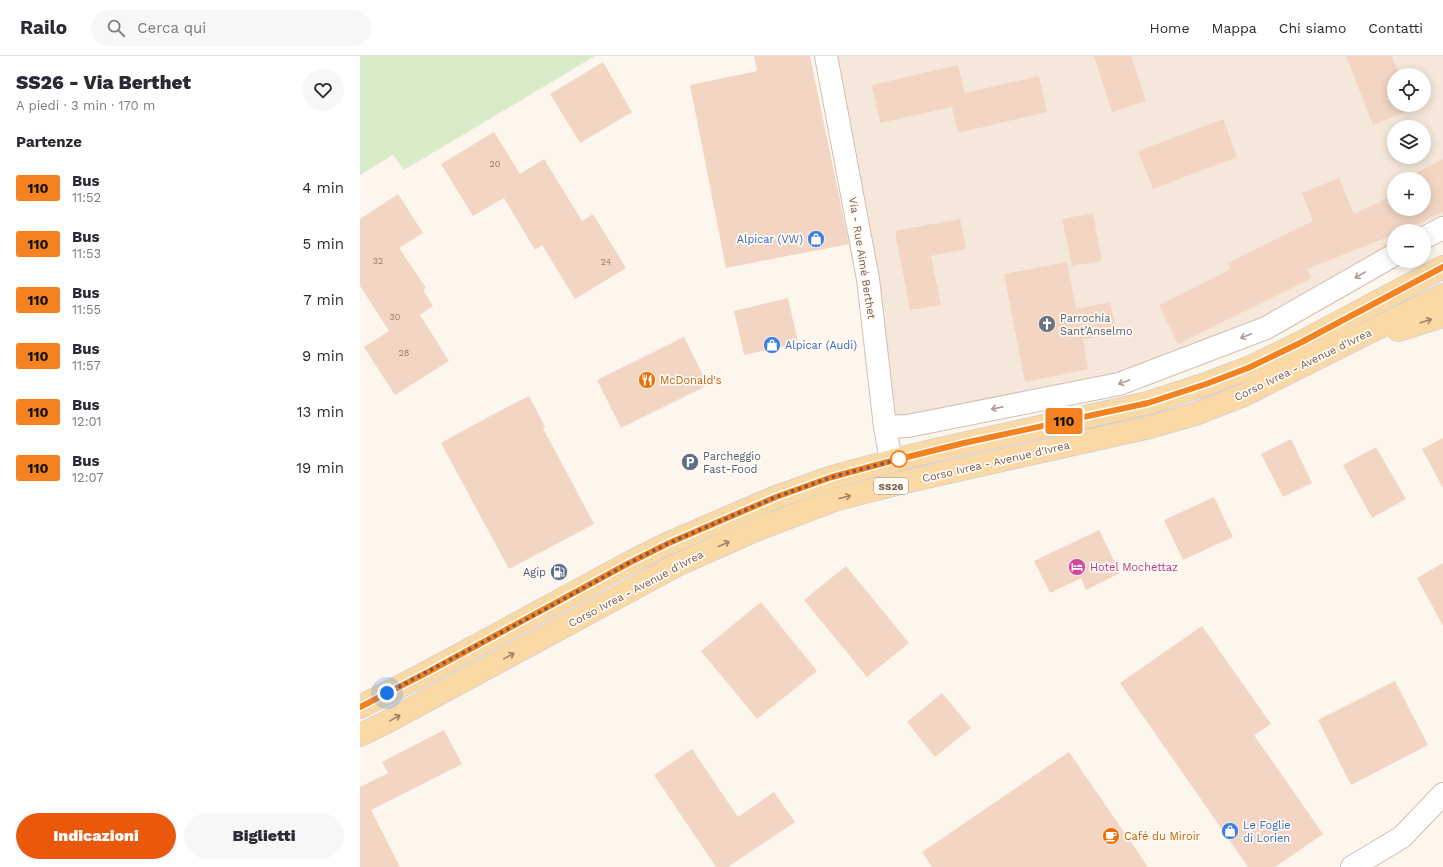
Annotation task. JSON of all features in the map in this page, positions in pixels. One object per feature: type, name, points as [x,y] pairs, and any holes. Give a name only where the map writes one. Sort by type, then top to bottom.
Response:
[{"type":"main road","points":[[360,707],[428,672],[629,563],[669,543],[776,497],[832,477],[891,461],[947,447],[1148,403],[1206,384],[1248,368],[1298,344],[1443,267]]},
{"type":"main road","name":"Corso Ivrea - Avenue d'Ivrea","points":[[360,735],[679,564],[758,529],[838,499],[904,482],[1150,427],[1195,414],[1244,395],[1443,295]]},
{"type":"main road","points":[[1336,350],[1443,316]]},
{"type":"street","name":"Via - Rue Aimé Berthet","points":[[826,56],[868,279],[885,427],[891,461]]},
{"type":"street","points":[[1431,234],[1443,228]]},
{"type":"street","points":[[885,427],[908,426],[1119,384],[1266,328],[1387,259]]},
{"type":"street","points":[[1352,867],[1402,837],[1443,794]]},
{"type":"shaded area","points":[[826,56],[1443,56],[1443,228],[1431,230],[1431,224],[1387,224],[1387,258],[1154,371],[885,427]]},
{"type":"green space","points":[[360,56],[595,56],[404,170],[393,155],[360,175]]},
{"type":"building","points":[[754,56],[810,56],[849,244],[726,268],[690,85],[757,71]]},
{"type":"building","points":[[1094,56],[1131,56],[1146,101],[1112,112]]},
{"type":"building","points":[[1346,56],[1392,56],[1396,68],[1387,68],[1387,112],[1405,112],[1373,125]]},
{"type":"building","points":[[603,62],[632,112],[580,143],[550,94]]},
{"type":"building","points":[[958,65],[965,93],[1039,76],[1047,112],[958,133],[952,107],[880,123],[872,85]]},
{"type":"building","points":[[1223,119],[1237,157],[1153,189],[1138,151]]},
{"type":"building","points":[[494,132],[520,174],[544,159],[582,221],[593,214],[626,268],[575,299],[542,245],[535,250],[504,198],[473,216],[441,164]]},
{"type":"building","points":[[1443,159],[1443,212],[1418,224],[1387,224],[1387,237],[1307,269],[1312,278],[1178,344],[1159,305],[1231,269],[1228,263],[1313,221],[1302,193],[1339,178],[1354,214],[1387,198],[1387,216],[1431,216],[1431,172],[1417,172]]},
{"type":"building","points":[[398,194],[423,233],[399,248],[426,288],[423,290],[433,306],[420,315],[449,361],[395,395],[364,347],[389,331],[360,286],[360,219]]},
{"type":"building","points":[[1093,213],[1102,261],[1072,266],[1062,219]]},
{"type":"building","points":[[960,219],[966,249],[931,256],[941,305],[910,310],[895,231]]},
{"type":"building","name":"Parrochia Sant’Anselmo","points":[[1067,262],[1076,309],[1110,302],[1117,333],[1083,340],[1088,369],[1025,382],[1004,274]]},
{"type":"building","points":[[788,298],[798,343],[744,355],[734,311]]},
{"type":"building","points":[[684,337],[708,385],[621,428],[597,380]]},
{"type":"building","points":[[529,396],[545,427],[543,428],[594,524],[509,569],[441,443]]},
{"type":"building","points":[[1443,438],[1443,488],[1422,449]]},
{"type":"building","points":[[1291,439],[1312,483],[1283,497],[1261,454]]},
{"type":"building","points":[[1376,447],[1406,499],[1372,518],[1343,465]]},
{"type":"building","points":[[1214,497],[1233,537],[1183,560],[1164,520]]},
{"type":"building","name":"Hotel Mochettaz","points":[[1099,530],[1120,573],[1086,590],[1081,578],[1050,593],[1034,561]]},
{"type":"building","points":[[1443,563],[1443,626],[1417,578]]},
{"type":"building","points":[[846,566],[909,643],[867,677],[804,600]]},
{"type":"building","points":[[761,602],[817,671],[757,719],[701,651]]},
{"type":"building","points":[[1202,626],[1271,724],[1254,735],[1323,834],[1275,867],[1248,867],[1120,683]]},
{"type":"building","points":[[1395,681],[1428,745],[1351,785],[1318,720]]},
{"type":"building","points":[[942,693],[971,728],[935,757],[907,722]]},
{"type":"building","points":[[444,730],[462,764],[371,810],[400,867],[360,867],[360,787],[388,773],[382,762]]},
{"type":"building","points":[[692,749],[738,817],[774,792],[795,822],[728,867],[716,867],[654,775]]},
{"type":"building","points":[[1069,752],[1148,867],[932,867],[922,852]]},
{"type":"bus line","name":"110","points":[[360,707],[428,672],[629,563],[669,543],[776,497],[832,477],[891,461],[964,443],[1148,403],[1206,384],[1248,368],[1298,344],[1443,267]]},
{"type":"place","name":"Alpicar (VW)","points":[[816,239]]},
{"type":"place","name":"Parrochia Sant’Anselmo","points":[[1047,324]]},
{"type":"place","name":"Alpicar (Audi)","points":[[772,345]]},
{"type":"place","name":"McDonald's","points":[[647,380]]},
{"type":"place","name":"Parcheggio Fast-Food","points":[[690,462]]},
{"type":"place","name":"Hotel Mochettaz","points":[[1077,567]]},
{"type":"place","name":"Agip","points":[[559,572]]},
{"type":"place","name":"Le Foglie di Lorien","points":[[1230,831]]},
{"type":"place","name":"Café du Miroir","points":[[1111,836]]},
{"type":"route","points":[[387,693],[669,543],[776,497],[832,477],[899,459]]}]
